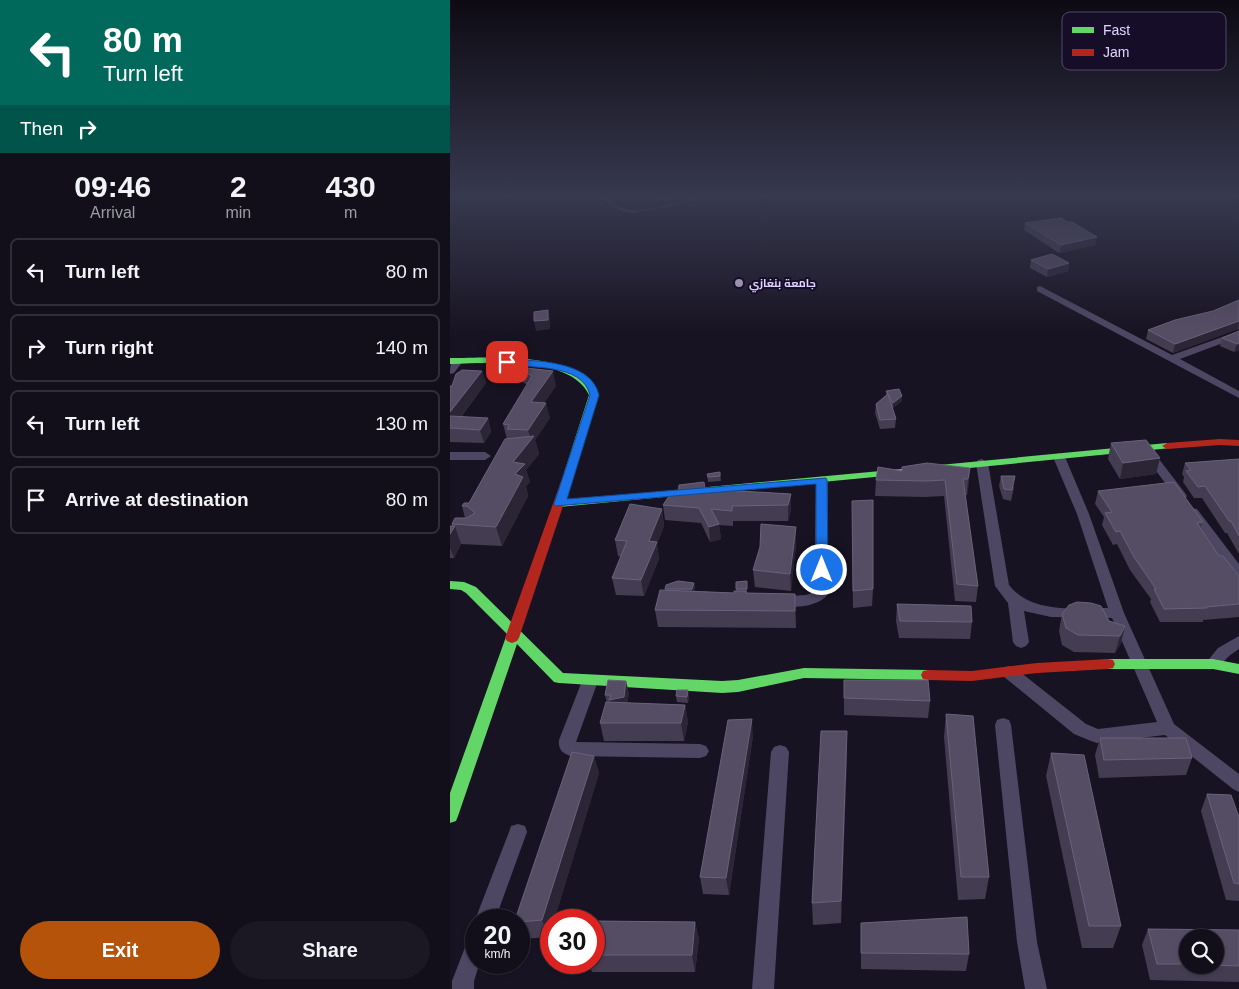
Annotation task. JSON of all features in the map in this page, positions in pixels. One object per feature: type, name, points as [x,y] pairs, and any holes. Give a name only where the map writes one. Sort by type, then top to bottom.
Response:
[{"type":"street","points":[[1040,289],[1239,395]]},
{"type":"street","points":[[1172,359],[1239,334]]},
{"type":"street","points":[[450,371],[454,361],[547,364],[577,374],[592,387],[594,395],[560,504],[450,816]]},
{"type":"street","points":[[560,504],[982,463],[1220,442],[1239,443]]},
{"type":"street","points":[[1146,450],[1239,574]]},
{"type":"street","points":[[450,456],[486,456]]},
{"type":"street","points":[[1059,457],[1086,521],[1117,613],[1168,728],[1239,784]]},
{"type":"street","points":[[982,463],[1002,586],[1015,601],[1043,610],[1117,613]]},
{"type":"street","points":[[766,601],[805,601],[821,594],[822,480]]},
{"type":"street","points":[[450,585],[464,586],[471,590],[559,678],[722,687],[738,686],[804,673],[972,676],[1037,668],[1138,663],[1213,664],[1239,669]]},
{"type":"street","points":[[1015,601],[1021,642]]},
{"type":"street","points":[[1213,664],[1223,652],[1239,642]]},
{"type":"street","points":[[1010,672],[1080,729],[1089,734],[1097,736],[1168,728]]},
{"type":"street","points":[[590,681],[567,740],[567,746],[570,749],[700,751]]},
{"type":"street","points":[[1003,725],[1027,942],[1036,989]]},
{"type":"street","points":[[763,989],[780,752]]},
{"type":"street","points":[[489,909],[518,832]]},
{"type":"street","points":[[463,989],[465,974]]},
{"type":"building","points":[[1055,241],[1078,241],[1061,245]]},
{"type":"building","points":[[1052,254],[1069,263],[1048,269],[1031,260]]},
{"type":"building","points":[[1239,300],[1239,321],[1175,344],[1148,330],[1175,320],[1213,311]]},
{"type":"building","points":[[548,310],[548,320],[534,321],[534,312]]},
{"type":"building","points":[[1239,331],[1239,343],[1237,344],[1222,338]]},
{"type":"building","points":[[517,367],[553,371],[531,402],[546,403],[528,430],[507,429],[509,425],[503,424],[532,376]]},
{"type":"building","points":[[462,370],[482,371],[450,412],[450,386],[452,386],[456,374]]},
{"type":"building","points":[[899,389],[902,396],[893,403],[886,391]]},
{"type":"building","points":[[888,394],[896,419],[880,420],[876,404]]},
{"type":"building","points":[[450,416],[488,418],[480,430],[450,428]]},
{"type":"building","points":[[534,436],[513,462],[525,464],[515,474],[523,477],[496,527],[452,524],[455,518],[467,518],[475,513],[467,506],[462,506],[464,503],[469,503],[505,439]]},
{"type":"building","points":[[1146,440],[1160,458],[1123,463],[1111,443]]},
{"type":"building","points":[[1239,459],[1239,536],[1231,521],[1229,521],[1205,486],[1198,487],[1186,471],[1191,470],[1185,463]]},
{"type":"building","points":[[927,463],[970,468],[968,479],[963,479],[978,586],[957,584],[945,480],[876,480],[878,467],[902,471],[902,467]]},
{"type":"building","points":[[720,472],[720,476],[708,477],[707,474]]},
{"type":"building","points":[[1001,476],[1015,476],[1012,490],[1004,489]]},
{"type":"building","points":[[704,482],[705,489],[791,494],[788,505],[732,506],[732,511],[711,509],[719,524],[709,527],[699,508],[663,505],[669,496],[678,495],[679,485]]},
{"type":"building","points":[[1174,482],[1203,522],[1197,523],[1219,556],[1223,556],[1239,576],[1239,604],[1207,608],[1164,609],[1154,589],[1156,589],[1134,557],[1120,531],[1116,532],[1105,513],[1112,512],[1098,491]]},
{"type":"building","points":[[873,500],[873,589],[853,591],[852,501]]},
{"type":"building","points":[[630,504],[662,509],[649,541],[657,542],[641,580],[612,578],[627,541],[615,540]]},
{"type":"building","points":[[761,524],[796,527],[790,574],[753,570],[760,547]]},
{"type":"building","points":[[450,526],[455,526],[450,534]]},
{"type":"building","points":[[678,581],[694,583],[692,589],[665,589],[666,585]]},
{"type":"building","points":[[747,581],[747,589],[736,589],[736,582]]},
{"type":"building","points":[[660,590],[734,593],[734,591],[746,591],[746,593],[795,594],[795,611],[655,610]]},
{"type":"building","points":[[1077,602],[1101,606],[1109,621],[1125,626],[1120,636],[1078,635],[1066,628],[1062,614],[1069,605]]},
{"type":"building","points":[[897,604],[971,606],[972,622],[900,621]]},
{"type":"building","points":[[608,680],[626,681],[624,697],[609,700],[611,695],[605,695]]},
{"type":"building","points":[[844,680],[928,680],[930,701],[844,698]]},
{"type":"building","points":[[677,690],[688,690],[687,697],[676,696]]},
{"type":"building","points":[[606,702],[685,705],[681,723],[600,723]]},
{"type":"building","points":[[946,714],[973,716],[989,877],[961,877]]},
{"type":"building","points":[[752,719],[726,878],[700,877],[728,720]]},
{"type":"building","points":[[821,731],[847,731],[841,901],[812,903]]},
{"type":"building","points":[[1100,738],[1186,738],[1192,758],[1104,760]]},
{"type":"building","points":[[572,752],[594,756],[545,909],[540,909],[540,920],[530,921],[530,909],[519,909]]},
{"type":"building","points":[[1051,753],[1084,755],[1121,926],[1089,926]]},
{"type":"building","points":[[1207,794],[1231,795],[1239,817],[1239,884],[1234,883]]},
{"type":"building","points":[[967,917],[969,954],[861,953],[861,923]]},
{"type":"building","points":[[605,921],[695,922],[692,955],[605,955]]},
{"type":"building","points":[[1148,929],[1179,929],[1179,964],[1157,964]]},
{"type":"building","points":[[1224,930],[1239,930],[1239,966],[1224,966]]},
{"type":"traffic: fast","points":[[450,361],[501,361],[541,364],[574,374],[587,383],[594,395],[569,473]]},
{"type":"traffic: fast","points":[[929,469],[1167,446]]},
{"type":"traffic: fast","points":[[559,504],[902,472]]},
{"type":"traffic: fast","points":[[450,585],[464,586],[471,590],[559,678],[722,687],[738,686],[804,673],[928,675]]},
{"type":"traffic: fast","points":[[450,816],[512,638]]},
{"type":"traffic: fast","points":[[1108,664],[1213,664],[1239,669]]},
{"type":"traffic: jam","points":[[1167,446],[1220,442],[1239,443]]},
{"type":"traffic: jam","points":[[512,638],[569,473]]},
{"type":"traffic: jam","points":[[928,675],[972,676],[1037,668],[1108,664]]},
{"type":"place","name":"جامعة بنغازي","points":[[739,283]]},
{"type":"route","points":[[507,362],[547,364],[562,368],[577,374],[592,387],[594,395],[560,504],[822,480],[822,570]]}]
